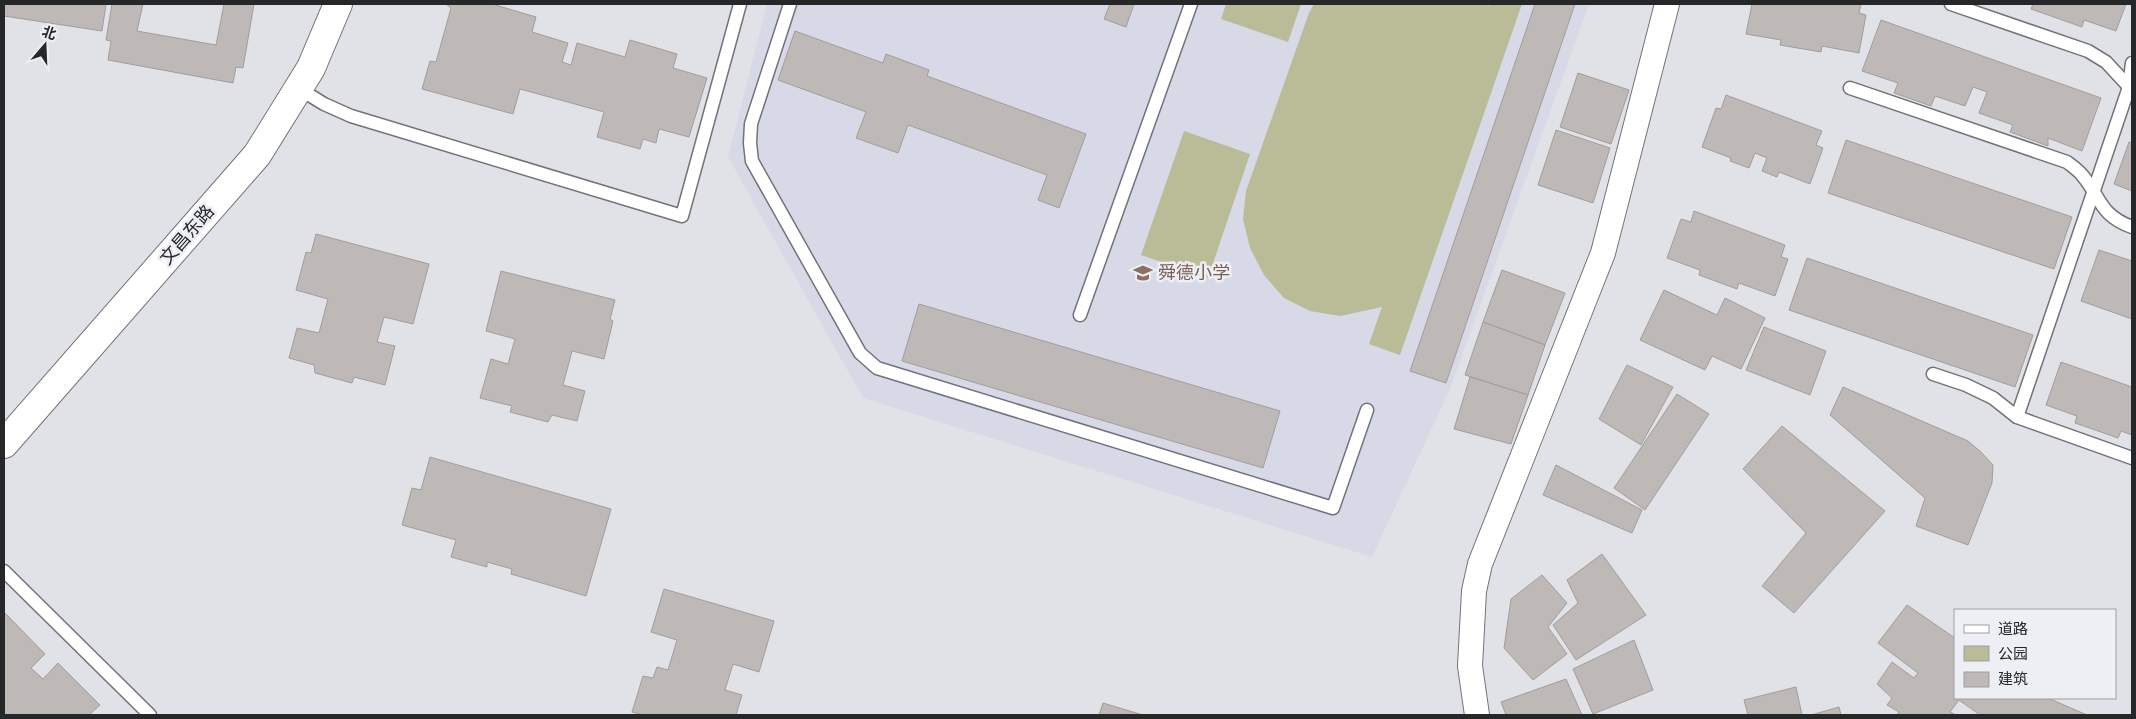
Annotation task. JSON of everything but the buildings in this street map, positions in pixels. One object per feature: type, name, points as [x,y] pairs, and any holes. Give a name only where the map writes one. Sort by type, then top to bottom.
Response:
[{"type":"street","name":"文昌东路","points":[[4,444],[257,155],[311,68],[338,4]]},
{"type":"street","points":[[1477,715],[1470,666],[1474,591],[1480,564],[1603,253],[1667,4]]},
{"type":"lane","points":[[298,88],[324,104],[351,116],[682,216],[740,4]]},
{"type":"lane","points":[[790,4],[751,124],[750,143],[752,161],[860,353],[877,368],[1333,508],[1367,410]]},
{"type":"lane","points":[[1080,315],[1191,4]]},
{"type":"lane","points":[[1951,4],[2088,51],[2106,62],[2130,88]]},
{"type":"lane","points":[[2017,416],[2130,88],[2132,63]]},
{"type":"lane","points":[[1850,88],[2067,162],[2082,175],[2104,210],[2122,223],[2132,227]]},
{"type":"lane","points":[[1933,374],[1966,385],[1993,398],[2017,416],[2132,458]]},
{"type":"lane","points":[[4,571],[150,715]]},
{"type":"shaded area","name":"舜德小学","points":[[767,4],[1589,4],[1450,389],[1372,557],[863,398],[728,157]]},
{"type":"green space","points":[[1226,4],[1301,4],[1288,42],[1221,19]]},
{"type":"green space","points":[[1314,4],[1487,4],[1489,6],[1490,4],[1522,4],[1400,355],[1369,344],[1382,307],[1340,316],[1310,311],[1284,298],[1264,275],[1250,248],[1243,219],[1246,191],[1309,13]]},
{"type":"green space","points":[[1184,131],[1250,154],[1208,278],[1141,255]]},
{"type":"place","name":"舜德小学","points":[[1143,273]]}]
